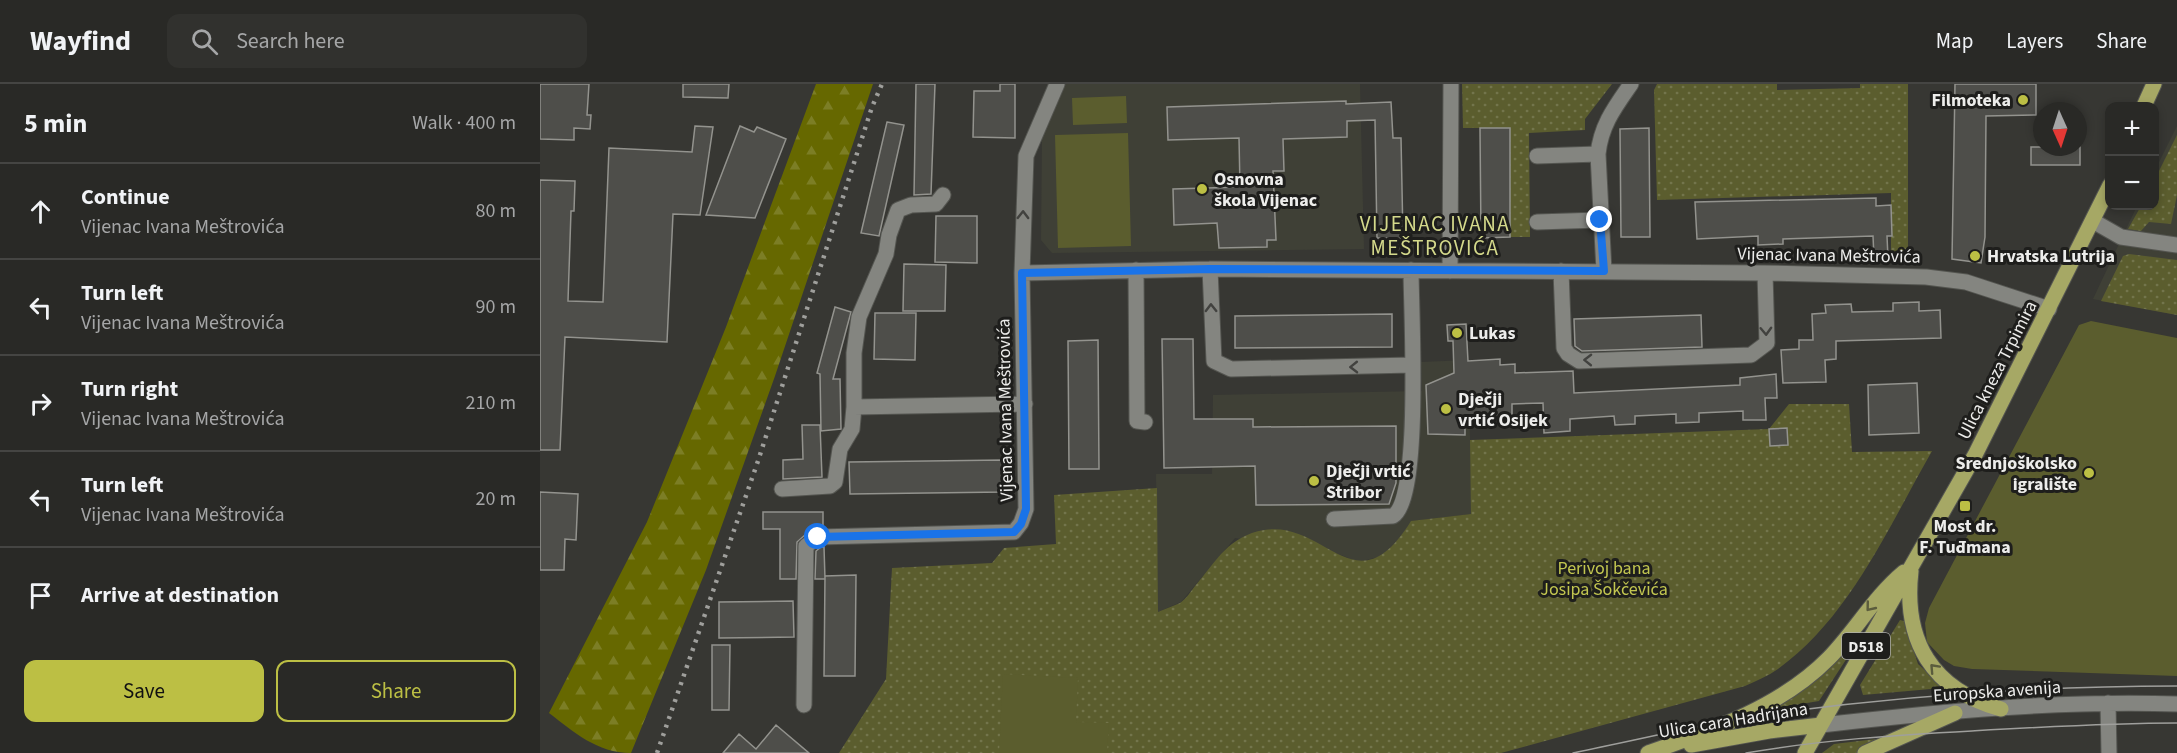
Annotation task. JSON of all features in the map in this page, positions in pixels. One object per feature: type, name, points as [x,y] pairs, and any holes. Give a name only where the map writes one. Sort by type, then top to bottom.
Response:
[{"type":"main road","points":[[2146,102],[2154,84]]},
{"type":"main road","name":"Ulica kneza Trpimira","points":[[1821,725],[1976,455],[2094,221],[2105,195]]},
{"type":"main road","points":[[1911,566],[1909,606],[1914,635],[1925,658],[1934,670],[1964,693],[2001,709]]},
{"type":"main road","points":[[1650,753],[1732,721],[1786,693],[1829,657],[1886,587],[1911,566]]},
{"type":"main road","points":[[1865,753],[1955,713]]},
{"type":"main road","name":"Ulica cara Hadrijana","points":[[1650,753],[1732,737],[1821,725]]},
{"type":"main road","name":"D518","points":[[1805,753],[1821,725]]},
{"type":"street","name":"Vijenac Ivana Meštrovića","points":[[804,705],[806,546],[818,537],[1014,532],[1021,524],[1026,509],[1022,273],[1026,156],[1057,84]]},
{"type":"street","points":[[1450,270],[1451,84]]},
{"type":"street","points":[[1604,271],[1598,154],[1600,134],[1606,120],[1631,84]]},
{"type":"street","points":[[1537,156],[1598,154]]},
{"type":"street","points":[[782,489],[830,486],[835,482],[840,449],[852,429],[854,353],[859,318],[886,254],[889,235],[898,210],[911,205],[936,204],[943,195]]},
{"type":"street","points":[[1537,222],[1600,220]]},
{"type":"street","points":[[2094,221],[2121,237],[2177,245]]},
{"type":"street","name":"Vijenac Ivana Meštrovića","points":[[1022,273],[1210,269],[1450,270],[1765,273],[1944,278],[1993,289],[2049,309]]},
{"type":"street","points":[[1210,269],[1212,348],[1214,361],[1221,366],[1231,369],[1412,366]]},
{"type":"street","points":[[1136,270],[1137,421],[1145,422]]},
{"type":"street","points":[[1334,519],[1393,516],[1402,505],[1411,458],[1411,270]]},
{"type":"street","points":[[1561,271],[1564,348],[1568,354],[1579,361],[1751,355],[1767,343],[1765,273]]},
{"type":"street","points":[[854,407],[1025,404]]},
{"type":"street","points":[[2108,704],[2109,753]]},
{"type":"street","name":"Europska avenija","points":[[1821,725],[2001,709],[2108,704],[2177,704]]},
{"type":"shaded area","name":"Osnovna škola Vijenac","points":[[1066,84],[1360,84],[1364,249],[1052,253],[1041,240],[1042,138]]},
{"type":"shaded area","points":[[2177,126],[2177,315],[2093,299],[2135,210],[2159,210],[2159,162]]},
{"type":"shaded area","name":"Dječji vrtić Stribor","points":[[1468,360],[1472,514],[1412,521],[1400,539],[1382,556],[1359,562],[1338,554],[1235,538],[1181,602],[1158,612],[1156,474],[1212,474],[1213,395],[1422,391],[1421,362]]},
{"type":"green space","points":[[816,84],[873,84],[775,376],[706,570],[631,753],[607,749],[587,740],[549,713],[647,522],[726,327]]},
{"type":"green space","points":[[1462,84],[1612,84],[1585,119],[1585,130],[1529,133],[1530,237],[1510,237],[1510,128],[1463,128]]},
{"type":"green space","points":[[1657,84],[1777,84],[1777,90],[1860,88],[1860,84],[1908,84],[1908,258],[1891,258],[1891,193],[1657,200],[1654,90]]},
{"type":"green space","points":[[1126,96],[1127,123],[1073,125],[1072,98]]},
{"type":"green space","points":[[1128,133],[1131,246],[1058,248],[1055,135]]},
{"type":"green space","points":[[2177,135],[2177,195],[2171,224],[2149,222],[2141,231],[2128,229],[2139,210],[2159,210],[2159,171]]},
{"type":"green space","points":[[2129,254],[2177,260],[2177,315],[2101,301],[2123,256]]},
{"type":"green space","name":"Srednjoškolsko igralište","points":[[2091,321],[2177,338],[2177,676],[1972,669],[1954,666],[1944,660],[1927,642],[1925,623],[1929,608],[2079,325]]},
{"type":"green space","name":"Perivoj bana Josipa Šokčevića","points":[[1789,404],[1849,404],[1852,452],[1932,451],[1866,569],[1826,624],[1804,648],[1778,669],[1745,686],[1501,753],[839,753],[886,679],[892,568],[992,563],[1004,548],[1056,544],[1054,495],[1157,488],[1158,612],[1180,603],[1217,558],[1233,544],[1252,533],[1264,530],[1286,530],[1306,537],[1340,555],[1357,560],[1374,559],[1391,547],[1411,521],[1471,514],[1470,440],[1769,429]]},
{"type":"green space","points":[[1900,620],[1904,621],[1918,664],[1942,688],[1863,695],[1860,685]]},
{"type":"green space","points":[[1846,649],[1851,652],[1819,701],[1770,709]]},
{"type":"green space","points":[[1003,674],[1078,678],[1076,722],[1109,723],[1107,753],[999,753]]},
{"type":"green space","points":[[1876,739],[1877,743],[1856,753],[1822,753],[1834,744]]},
{"type":"building","points":[[540,84],[589,84],[587,115],[591,115],[590,129],[574,128],[574,140],[540,139]]},
{"type":"building","points":[[683,84],[729,84],[728,98],[683,97]]},
{"type":"building","points":[[916,84],[935,84],[931,194],[914,195]]},
{"type":"building","points":[[1000,84],[1015,84],[1015,138],[973,137],[974,91],[1000,91]]},
{"type":"building","points":[[1955,84],[2036,84],[2033,115],[1986,116],[1985,237],[1981,263],[1952,259]]},
{"type":"building","points":[[1346,101],[1346,104],[1391,102],[1393,138],[1401,138],[1403,238],[1377,238],[1375,120],[1347,121],[1347,137],[1283,139],[1284,171],[1273,171],[1276,240],[1267,240],[1267,247],[1219,248],[1217,223],[1174,225],[1173,189],[1240,187],[1239,138],[1168,140],[1167,107]]},
{"type":"building","points":[[887,122],[904,125],[879,236],[861,233]]},
{"type":"building","points":[[695,126],[713,127],[700,215],[673,214],[667,342],[565,337],[560,450],[540,450],[540,180],[575,181],[574,211],[571,211],[568,301],[603,302],[609,148],[692,152]]},
{"type":"building","points":[[740,126],[754,132],[757,127],[786,139],[755,218],[706,215]]},
{"type":"building","points":[[1480,128],[1510,128],[1510,237],[1481,238]]},
{"type":"building","points":[[1649,128],[1650,237],[1621,237],[1620,129]]},
{"type":"building","points":[[2031,147],[2033,147],[2033,156],[2080,156],[2080,165],[2031,165]]},
{"type":"building","points":[[1876,198],[1876,206],[1891,205],[1892,236],[1887,236],[1888,258],[1874,258],[1873,236],[1783,239],[1783,244],[1758,245],[1758,236],[1697,239],[1695,202]]},
{"type":"building","points":[[936,216],[977,216],[977,263],[935,262]]},
{"type":"building","points":[[904,264],[946,265],[945,311],[903,311]]},
{"type":"building","points":[[1919,302],[1919,311],[1940,310],[1941,338],[1836,341],[1836,359],[1825,360],[1826,382],[1783,383],[1781,350],[1799,349],[1799,340],[1813,340],[1812,314],[1826,313],[1825,305],[1851,304],[1852,312],[1893,311],[1893,303]]},
{"type":"building","points":[[835,307],[851,312],[833,379],[840,379],[841,429],[821,431],[820,374],[817,373]]},
{"type":"building","points":[[875,313],[916,313],[915,360],[874,359]]},
{"type":"building","points":[[1392,314],[1392,347],[1235,348],[1235,316]]},
{"type":"building","points":[[1701,315],[1702,347],[1582,351],[1575,346],[1574,319]]},
{"type":"building","points":[[1466,324],[1468,361],[1500,359],[1500,365],[1515,364],[1515,373],[1573,371],[1574,393],[1740,385],[1740,378],[1776,374],[1777,398],[1765,398],[1766,420],[1743,420],[1743,411],[1699,413],[1699,422],[1676,423],[1676,414],[1635,416],[1635,424],[1615,425],[1614,416],[1570,419],[1570,431],[1544,433],[1543,403],[1512,404],[1512,418],[1465,420],[1465,435],[1428,434],[1426,385],[1454,373],[1453,341],[1448,341],[1447,325]]},
{"type":"building","points":[[1162,339],[1193,339],[1194,419],[1253,419],[1253,427],[1396,426],[1396,483],[1389,504],[1256,505],[1255,466],[1164,468]]},
{"type":"building","points":[[1098,340],[1099,469],[1069,469],[1068,341]]},
{"type":"building","points":[[1917,383],[1919,433],[1869,435],[1868,385]]},
{"type":"building","points":[[802,425],[820,425],[822,477],[783,479],[783,460],[803,459]]},
{"type":"building","points":[[1787,428],[1788,445],[1770,446],[1769,429]]},
{"type":"building","points":[[1004,460],[1004,492],[850,494],[849,462]]},
{"type":"building","points":[[540,492],[578,494],[576,540],[565,539],[564,570],[540,570]]},
{"type":"building","points":[[763,512],[823,512],[823,527],[812,529],[797,542],[796,579],[780,579],[780,529],[763,529]]},
{"type":"building","points":[[824,547],[825,579],[815,579],[816,551]]},
{"type":"building","points":[[856,575],[855,676],[824,676],[825,576]]},
{"type":"building","points":[[793,601],[794,637],[719,638],[719,602]]},
{"type":"building","points":[[712,645],[730,645],[729,710],[712,710]]},
{"type":"building","points":[[776,725],[809,753],[723,753],[739,734],[756,749]]},
{"type":"tram line","points":[[1573,753],[1730,720],[1832,706],[1930,696],[2029,690],[2177,686]]},
{"type":"tram line","points":[[1746,753],[1830,741],[1915,734],[2177,723]]},
{"type":"railway","points":[[657,753],[758,461],[872,107],[882,84]]},
{"type":"place","name":"Filmoteka","points":[[2023,100]]},
{"type":"place","name":"Osnovna škola Vijenac","points":[[1202,189]]},
{"type":"place","name":"Hrvatska Lutrija","points":[[1975,256]]},
{"type":"place","name":"Lukas","points":[[1457,333]]},
{"type":"place","name":"Dječji vrtić Osijek","points":[[1446,409]]},
{"type":"place","name":"Srednjoškolsko igralište","points":[[2089,473]]},
{"type":"place","name":"Dječji vrtić Stribor","points":[[1314,481]]},
{"type":"place","name":"Most dr. F. Tuđmana","points":[[1965,506]]},
{"type":"district","name":"VIJENAC IVANA MEŠTROVIĆA","points":[[1435,236]]},
{"type":"route","points":[[818,537],[1014,532],[1021,524],[1026,509],[1022,273],[1210,269],[1604,271],[1600,220]]}]
